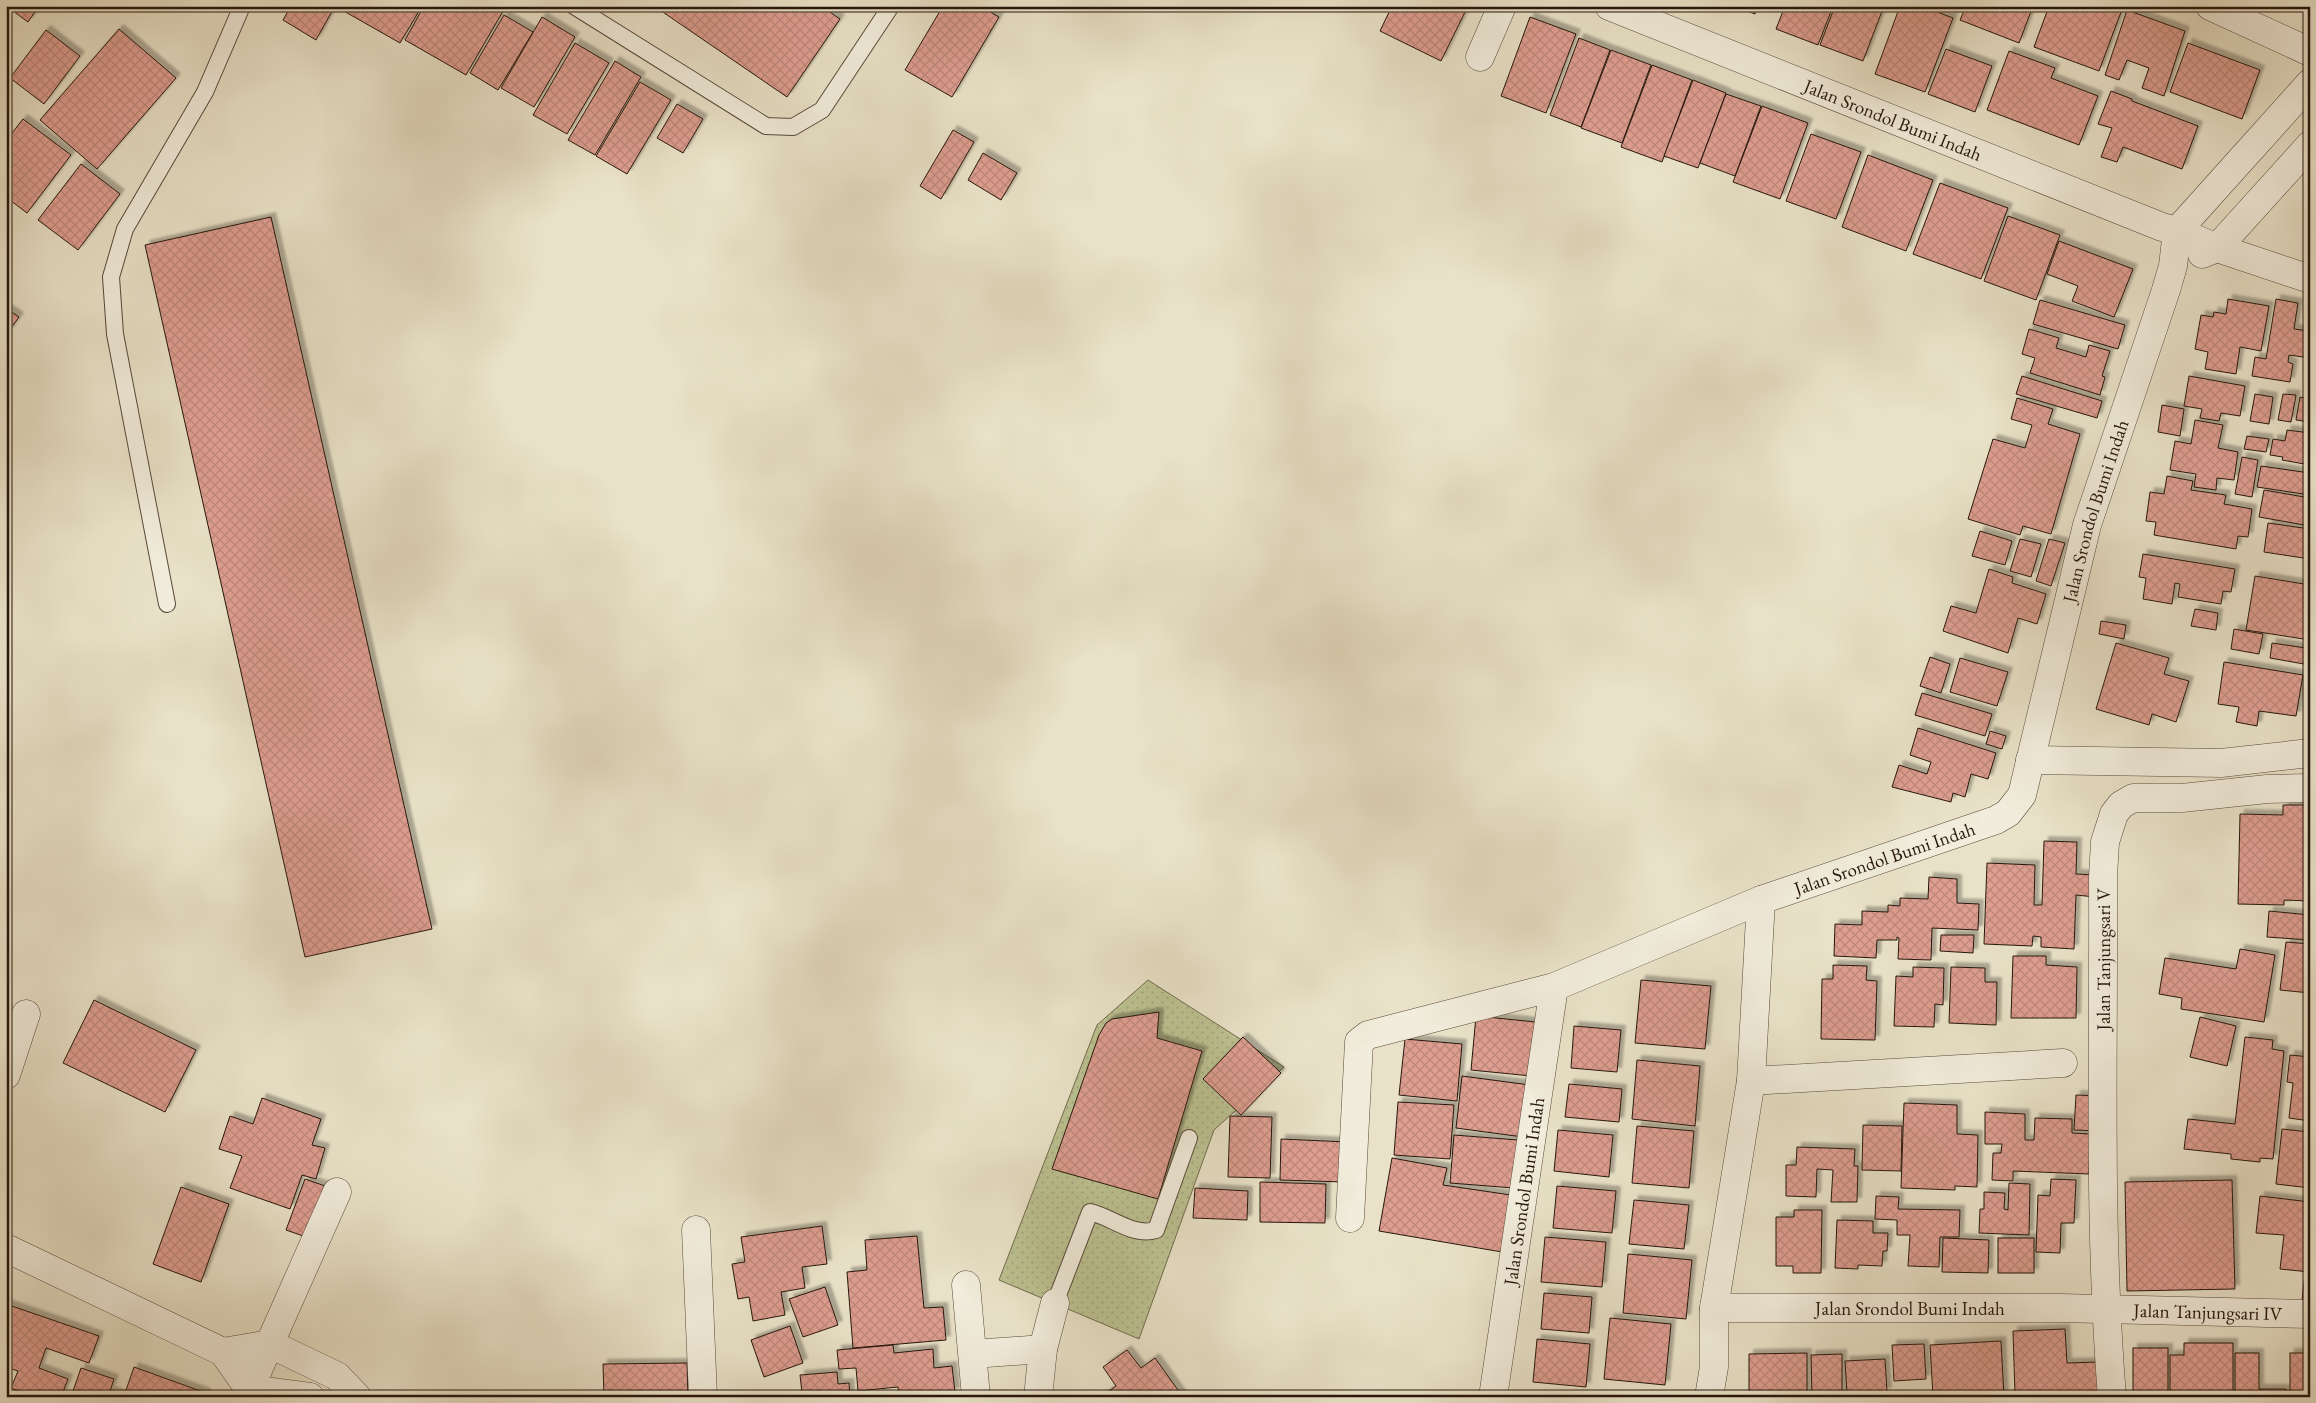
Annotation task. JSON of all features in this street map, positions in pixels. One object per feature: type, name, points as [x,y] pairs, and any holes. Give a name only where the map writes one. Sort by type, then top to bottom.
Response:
[{"type":"street","points":[[1480,57],[1502,6]]},
{"type":"street","name":"Jalan Srondol Bumi Indah","points":[[1609,6],[2153,224],[2310,279]]},
{"type":"street","points":[[2210,6],[2310,52]]},
{"type":"street","points":[[2177,231],[2310,82]]},
{"type":"street","points":[[2173,266],[2217,248],[2310,145]]},
{"type":"street","name":"Jalan Srondol Bumi Indah","points":[[1350,1218],[1359,1042],[1368,1035],[1554,987],[1761,900],[1996,820],[2008,813],[2022,795],[2087,525],[2173,266],[2177,231]]},
{"type":"street","points":[[2030,760],[2221,764],[2310,753]]},
{"type":"street","name":"Jalan Tanjungsari V","points":[[2112,1397],[2106,1309],[2103,878],[2106,842],[2114,814],[2121,805],[2133,798],[2182,798],[2267,789],[2310,788]]},
{"type":"street","points":[[1709,1397],[1714,1367],[1714,1308],[1751,1080],[1761,900]]},
{"type":"street","name":"Jalan Srondol Bumi Indah","points":[[1493,1397],[1554,987]]},
{"type":"street","points":[[6,1074],[26,1014]]},
{"type":"street","points":[[1751,1080],[2063,1063]]},
{"type":"street","points":[[248,1393],[337,1192]]},
{"type":"street","points":[[696,1230],[703,1397]]},
{"type":"street","points":[[6,1248],[223,1352],[248,1393]]},
{"type":"street","points":[[966,1285],[977,1353],[976,1397]]},
{"type":"street","points":[[1038,1397],[1038,1349],[1055,1303]]},
{"type":"street","name":"Jalan Srondol Bumi Indah","points":[[1714,1308],[2106,1309]]},
{"type":"street","name":"Jalan Tanjungsari IV","points":[[2106,1309],[2215,1314],[2310,1314]]},
{"type":"street","points":[[223,1352],[270,1344],[337,1376],[357,1397]]},
{"type":"street","points":[[977,1353],[1038,1349]]},
{"type":"street","points":[[248,1393],[310,1397]]},
{"type":"lane","points":[[167,604],[115,334],[112,277],[125,229],[205,92],[242,6]]},
{"type":"lane","points":[[574,6],[766,126],[793,128],[822,110],[891,6]]},
{"type":"lane","points":[[1055,1303],[1090,1212],[1136,1231],[1148,1233],[1156,1230],[1189,1138]]},
{"type":"green space","points":[[1148,980],[1284,1067],[1214,1130],[1139,1339],[999,1280],[1097,1025]]},
{"type":"building","points":[[6,6],[39,6],[28,22]]},
{"type":"building","points":[[291,6],[335,6],[316,40],[283,20]]},
{"type":"building","points":[[344,6],[422,6],[400,43],[342,10]]},
{"type":"building","points":[[424,6],[506,6],[466,75],[405,40]]},
{"type":"building","points":[[654,6],[821,6],[840,19],[787,97]]},
{"type":"building","points":[[943,6],[980,6],[999,17],[952,97],[905,70]]},
{"type":"building","points":[[1392,6],[1464,6],[1467,8],[1441,61],[1380,31]]},
{"type":"building","points":[[1735,6],[1758,6],[1755,14]]},
{"type":"building","points":[[1785,6],[1833,6],[1818,45],[1776,29]]},
{"type":"building","points":[[1835,6],[1884,6],[1863,61],[1820,45]]},
{"type":"building","points":[[1900,6],[1921,6],[1953,18],[1925,92],[1875,74]]},
{"type":"building","points":[[1966,6],[2033,6],[2019,43],[1960,20]]},
{"type":"building","points":[[2049,6],[2107,6],[2121,12],[2099,71],[2034,47]]},
{"type":"building","points":[[2127,10],[2185,31],[2164,96],[2142,88],[2149,68],[2127,60],[2119,80],[2105,75]]},
{"type":"building","points":[[504,15],[533,32],[498,90],[470,73]]},
{"type":"building","points":[[542,17],[575,37],[534,107],[501,88]]},
{"type":"building","points":[[1530,17],[1576,34],[1546,113],[1501,96]]},
{"type":"building","points":[[119,29],[176,78],[97,169],[40,120]]},
{"type":"building","points":[[46,30],[80,56],[44,104],[10,78]]},
{"type":"building","points":[[1579,38],[1610,50],[1581,127],[1550,115]]},
{"type":"building","points":[[575,43],[609,63],[567,134],[533,115]]},
{"type":"building","points":[[2188,43],[2260,70],[2242,119],[2170,92]]},
{"type":"building","points":[[1946,49],[1992,66],[1975,112],[1928,94]]},
{"type":"building","points":[[1611,50],[1651,65],[1622,143],[1581,128]]},
{"type":"building","points":[[2009,51],[2055,68],[2051,78],[2098,96],[2079,145],[1987,110]]},
{"type":"building","points":[[615,61],[641,77],[595,155],[568,140]]},
{"type":"building","points":[[1652,65],[1692,80],[1662,162],[1621,147]]},
{"type":"building","points":[[1693,80],[1726,93],[1698,168],[1664,156]]},
{"type":"building","points":[[640,82],[671,100],[627,174],[596,156]]},
{"type":"building","points":[[2111,91],[2198,126],[2182,169],[2123,147],[2117,162],[2101,157],[2112,128],[2098,124]]},
{"type":"building","points":[[1726,94],[1761,106],[1735,176],[1700,163]]},
{"type":"building","points":[[677,104],[703,119],[683,153],[657,138]]},
{"type":"building","points":[[1762,106],[1808,123],[1780,199],[1733,182]]},
{"type":"building","points":[[23,119],[71,155],[27,213],[6,197],[6,141]]},
{"type":"building","points":[[953,130],[974,142],[941,199],[920,186]]},
{"type":"building","points":[[1811,134],[1861,152],[1836,219],[1786,201]]},
{"type":"building","points":[[983,153],[1017,173],[1001,200],[968,180]]},
{"type":"building","points":[[1868,155],[1933,180],[1906,251],[1842,227]]},
{"type":"building","points":[[81,164],[120,194],[78,250],[38,220]]},
{"type":"building","points":[[1940,183],[2008,208],[1981,279],[1913,254]]},
{"type":"building","points":[[2008,216],[2060,235],[2036,300],[1984,281]]},
{"type":"building","points":[[271,217],[432,929],[305,957],[145,245]]},
{"type":"building","points":[[2059,241],[2133,269],[2114,317],[2072,301],[2078,286],[2047,274]]},
{"type":"building","points":[[2228,299],[2269,306],[2261,351],[2240,347],[2236,374],[2205,369],[2208,352],[2195,349],[2201,315],[2213,317],[2214,312],[2226,314]]},
{"type":"building","points":[[2276,299],[2298,303],[2294,329],[2310,331],[2310,358],[2289,355],[2288,362],[2293,364],[2290,382],[2252,376],[2255,357],[2266,359]]},
{"type":"building","points":[[2040,300],[2125,325],[2118,349],[2033,324]]},
{"type":"building","points":[[6,308],[19,317],[6,335]]},
{"type":"building","points":[[2029,329],[2059,338],[2056,348],[2086,357],[2089,345],[2110,351],[2102,376],[2105,377],[2100,395],[2030,373],[2035,358],[2022,354]]},
{"type":"building","points":[[2022,376],[2102,401],[2097,418],[2016,394]]},
{"type":"building","points":[[2189,376],[2245,386],[2240,416],[2221,413],[2219,421],[2200,418],[2202,409],[2184,406]]},
{"type":"building","points":[[2255,394],[2273,397],[2269,424],[2250,421]]},
{"type":"building","points":[[2283,394],[2296,395],[2291,422],[2278,420]]},
{"type":"building","points":[[2300,397],[2310,399],[2310,422],[2296,420]]},
{"type":"building","points":[[2017,398],[2053,409],[2048,424],[2080,434],[2051,534],[2023,526],[2020,535],[1968,519],[1993,439],[2025,448],[2032,425],[2011,419]]},
{"type":"building","points":[[2162,405],[2184,409],[2180,436],[2158,432]]},
{"type":"building","points":[[2195,420],[2223,425],[2218,448],[2238,452],[2234,480],[2217,478],[2216,490],[2194,487],[2196,474],[2170,470],[2175,441],[2191,444]]},
{"type":"building","points":[[2287,430],[2310,433],[2310,465],[2282,460],[2283,457],[2270,455],[2273,439],[2285,441]]},
{"type":"building","points":[[2247,436],[2269,439],[2266,452],[2244,449]]},
{"type":"building","points":[[2242,457],[2258,460],[2252,497],[2235,494]]},
{"type":"building","points":[[2261,466],[2310,473],[2310,495],[2257,487]]},
{"type":"building","points":[[2167,476],[2193,481],[2191,490],[2226,495],[2224,504],[2252,509],[2248,537],[2238,536],[2236,549],[2154,535],[2156,522],[2146,521],[2150,492],[2164,494]]},
{"type":"building","points":[[2264,490],[2310,498],[2310,526],[2259,517]]},
{"type":"building","points":[[2268,523],[2310,529],[2310,559],[2264,552]]},
{"type":"building","points":[[1980,531],[2012,541],[2005,565],[1972,556]]},
{"type":"building","points":[[2020,539],[2041,544],[2031,577],[2010,571]]},
{"type":"building","points":[[2049,539],[2065,543],[2051,586],[2036,581]]},
{"type":"building","points":[[2143,554],[2235,569],[2231,592],[2223,591],[2221,604],[2178,597],[2180,584],[2175,583],[2172,604],[2143,599],[2146,578],[2139,577]]},
{"type":"building","points":[[1989,569],[2013,577],[2012,583],[2046,594],[2037,624],[2018,618],[2008,653],[1943,631],[1951,606],[1976,613]]},
{"type":"building","points":[[2255,576],[2310,585],[2310,640],[2246,630]]},
{"type":"building","points":[[2195,609],[2218,613],[2216,630],[2191,626]]},
{"type":"building","points":[[2101,621],[2126,625],[2124,639],[2099,634]]},
{"type":"building","points":[[2234,629],[2263,634],[2259,654],[2231,649]]},
{"type":"building","points":[[2116,643],[2169,658],[2164,674],[2189,681],[2176,722],[2152,714],[2149,725],[2096,709]]},
{"type":"building","points":[[2272,643],[2306,648],[2304,664],[2270,658]]},
{"type":"building","points":[[1930,657],[1950,664],[1941,693],[1920,686]]},
{"type":"building","points":[[1960,658],[2008,672],[1997,706],[1950,692]]},
{"type":"building","points":[[2224,662],[2303,675],[2296,716],[2259,711],[2257,726],[2236,722],[2239,707],[2218,704]]},
{"type":"building","points":[[1922,693],[1992,714],[1985,736],[1915,715]]},
{"type":"building","points":[[1918,728],[1996,753],[1988,779],[1971,774],[1965,797],[1953,793],[1951,802],[1892,787],[1899,765],[1927,774],[1931,762],[1910,755]]},
{"type":"building","points":[[1990,731],[2006,736],[2002,749],[1986,744]]},
{"type":"building","points":[[2283,805],[2310,805],[2310,901],[2284,900],[2284,905],[2238,904],[2240,814],[2283,815]]},
{"type":"building","points":[[2044,841],[2077,842],[2076,874],[2095,875],[2095,897],[2076,895],[2074,949],[2041,947],[2041,937],[2033,936],[2032,946],[1984,944],[1987,863],[2035,865],[2034,905],[2042,905]]},
{"type":"building","points":[[1929,877],[1957,879],[1957,903],[1979,904],[1978,930],[1932,928],[1931,960],[1898,959],[1899,938],[1897,937],[1897,940],[1877,940],[1876,958],[1834,956],[1835,924],[1862,925],[1862,911],[1888,912],[1888,905],[1900,906],[1900,898],[1928,899]]},
{"type":"building","points":[[2269,911],[2310,915],[2310,940],[2267,937]]},
{"type":"building","points":[[1941,935],[1974,935],[1973,953],[1940,951]]},
{"type":"building","points":[[2286,942],[2310,944],[2310,993],[2280,990]]},
{"type":"building","points":[[2240,949],[2275,955],[2264,1022],[2181,1009],[2182,998],[2159,994],[2165,958],[2236,969]]},
{"type":"building","points":[[2013,956],[2046,956],[2046,965],[2077,967],[2076,1018],[2011,1018]]},
{"type":"building","points":[[1833,965],[1867,966],[1866,980],[1877,981],[1875,1040],[1821,1039],[1822,979],[1833,979]]},
{"type":"building","points":[[1913,967],[1944,968],[1943,1005],[1935,1004],[1934,1027],[1894,1026],[1896,976],[1913,977]]},
{"type":"building","points":[[1951,967],[1985,968],[1985,982],[1997,982],[1996,1025],[1949,1023]]},
{"type":"building","points":[[1641,980],[1711,986],[1705,1049],[1635,1043]]},
{"type":"building","points":[[94,1000],[196,1050],[165,1112],[63,1063]]},
{"type":"building","points":[[1159,1012],[1157,1038],[1202,1051],[1158,1199],[1052,1169],[1099,1035],[1106,1023],[1112,1019]]},
{"type":"building","points":[[1476,1016],[1536,1022],[1531,1076],[1471,1070]]},
{"type":"building","points":[[2200,1017],[2236,1026],[2227,1066],[2190,1057]]},
{"type":"building","points":[[1574,1026],[1621,1030],[1617,1072],[1571,1068]]},
{"type":"building","points":[[1243,1037],[1281,1073],[1241,1115],[1203,1079]]},
{"type":"building","points":[[2245,1037],[2273,1040],[2272,1049],[2284,1051],[2273,1159],[2260,1158],[2260,1162],[2231,1159],[2231,1154],[2184,1149],[2188,1119],[2235,1124]]},
{"type":"building","points":[[1405,1039],[1462,1044],[1457,1101],[1399,1095]]},
{"type":"building","points":[[2290,1055],[2310,1057],[2310,1121],[2289,1118],[2293,1083],[2287,1082]]},
{"type":"building","points":[[1637,1060],[1700,1066],[1695,1126],[1632,1119]]},
{"type":"building","points":[[1462,1076],[1530,1085],[1523,1137],[1456,1128]]},
{"type":"building","points":[[1569,1084],[1622,1089],[1619,1122],[1565,1117]]},
{"type":"building","points":[[2076,1095],[2102,1096],[2101,1131],[2074,1130]]},
{"type":"building","points":[[262,1098],[321,1119],[312,1145],[325,1148],[316,1179],[302,1175],[290,1209],[230,1188],[242,1156],[219,1149],[230,1116],[253,1124]]},
{"type":"building","points":[[1398,1102],[1454,1105],[1450,1159],[1394,1155]]},
{"type":"building","points":[[1904,1103],[1957,1105],[1957,1134],[1978,1135],[1977,1187],[1955,1186],[1955,1190],[1901,1188]]},
{"type":"building","points":[[1985,1112],[2025,1114],[2025,1140],[2034,1140],[2035,1118],[2072,1119],[2072,1133],[2090,1134],[2089,1174],[2013,1171],[2013,1181],[1992,1180],[1993,1153],[2001,1153],[2002,1144],[1985,1144]]},
{"type":"building","points":[[1230,1116],[1272,1117],[1270,1178],[1228,1177]]},
{"type":"building","points":[[1863,1125],[1902,1126],[1901,1171],[1862,1170]]},
{"type":"building","points":[[1637,1126],[1694,1131],[1689,1188],[1632,1183]]},
{"type":"building","points":[[2282,1129],[2310,1132],[2310,1188],[2276,1184]]},
{"type":"building","points":[[1558,1130],[1613,1135],[1609,1177],[1554,1171]]},
{"type":"building","points":[[1454,1135],[1518,1140],[1514,1188],[1450,1183]]},
{"type":"building","points":[[1281,1139],[1347,1142],[1345,1182],[1280,1180]]},
{"type":"building","points":[[1797,1147],[1855,1149],[1854,1166],[1858,1166],[1857,1202],[1831,1202],[1833,1170],[1817,1169],[1816,1197],[1786,1196],[1786,1165],[1796,1165]]},
{"type":"building","points":[[1392,1158],[1447,1168],[1443,1185],[1511,1195],[1502,1252],[1379,1231]]},
{"type":"building","points":[[305,1179],[328,1187],[309,1238],[286,1230]]},
{"type":"building","points":[[2051,1179],[2076,1180],[2074,1223],[2061,1223],[2060,1253],[2036,1252],[2038,1195],[2050,1196]]},
{"type":"building","points":[[2232,1180],[2235,1289],[2127,1291],[2125,1182]]},
{"type":"building","points":[[1260,1182],[1326,1184],[1325,1223],[1260,1222]]},
{"type":"building","points":[[2009,1183],[2030,1184],[2029,1235],[1979,1233],[1980,1209],[1984,1209],[1984,1192],[2005,1193],[2004,1209],[2008,1210]]},
{"type":"building","points":[[1557,1186],[1616,1191],[1612,1233],[1553,1228]]},
{"type":"building","points":[[181,1187],[229,1204],[201,1282],[153,1264]]},
{"type":"building","points":[[1195,1188],[1248,1191],[1247,1220],[1193,1218]]},
{"type":"building","points":[[1876,1196],[1899,1197],[1898,1209],[1960,1210],[1959,1237],[1940,1237],[1939,1267],[1908,1266],[1910,1235],[1897,1235],[1897,1220],[1875,1219]]},
{"type":"building","points":[[2260,1196],[2310,1202],[2310,1272],[2280,1269],[2284,1235],[2256,1233]]},
{"type":"building","points":[[1634,1200],[1689,1205],[1684,1249],[1629,1244]]},
{"type":"building","points":[[1794,1210],[1822,1210],[1821,1273],[1793,1273],[1793,1266],[1776,1266],[1776,1217],[1794,1217]]},
{"type":"building","points":[[1837,1220],[1873,1221],[1873,1233],[1888,1233],[1887,1251],[1883,1251],[1882,1266],[1858,1265],[1858,1269],[1835,1268]]},
{"type":"building","points":[[822,1226],[827,1264],[802,1267],[805,1288],[781,1292],[785,1315],[753,1321],[749,1297],[738,1299],[732,1264],[745,1262],[741,1237]]},
{"type":"building","points":[[917,1236],[924,1308],[943,1307],[946,1340],[853,1348],[847,1272],[867,1270],[865,1240]]},
{"type":"building","points":[[1545,1237],[1606,1242],[1602,1287],[1541,1282]]},
{"type":"building","points":[[1943,1238],[1989,1240],[1988,1273],[1942,1272]]},
{"type":"building","points":[[1998,1238],[2034,1238],[2034,1273],[1998,1273]]},
{"type":"building","points":[[1628,1254],[1692,1260],[1686,1319],[1623,1313]]},
{"type":"building","points":[[2304,1281],[2310,1282],[2310,1302],[2302,1301]]},
{"type":"building","points":[[825,1287],[838,1325],[803,1337],[789,1299]]},
{"type":"building","points":[[1544,1293],[1592,1297],[1589,1333],[1541,1329]]},
{"type":"building","points":[[6,1304],[99,1336],[89,1363],[46,1348],[39,1368],[68,1379],[61,1397],[34,1397],[11,1388],[18,1371],[6,1367]]},
{"type":"building","points":[[1610,1318],[1671,1324],[1665,1385],[1604,1379]]},
{"type":"building","points":[[790,1326],[803,1363],[764,1377],[751,1340]]},
{"type":"building","points":[[2065,1329],[2067,1363],[2098,1362],[2099,1391],[2015,1394],[2013,1331]]},
{"type":"building","points":[[1537,1339],[1590,1344],[1586,1387],[1533,1382]]},
{"type":"building","points":[[2001,1341],[2004,1397],[1933,1397],[1930,1345]]},
{"type":"building","points":[[2184,1343],[2233,1343],[2233,1397],[2170,1397],[2170,1355],[2184,1355]]},
{"type":"building","points":[[1924,1344],[1926,1379],[1894,1381],[1892,1345]]},
{"type":"building","points":[[893,1345],[894,1353],[933,1349],[934,1368],[952,1366],[955,1392],[929,1394],[930,1397],[899,1397],[898,1387],[858,1391],[856,1368],[839,1369],[837,1350]]},
{"type":"building","points":[[2133,1348],[2168,1348],[2168,1397],[2133,1397]]},
{"type":"building","points":[[1127,1350],[1141,1368],[1155,1358],[1183,1397],[1101,1397],[1116,1386],[1103,1367]]},
{"type":"building","points":[[1807,1353],[1807,1397],[1749,1397],[1749,1354]]},
{"type":"building","points":[[2235,1353],[2259,1353],[2259,1389],[2286,1389],[2286,1397],[2235,1397]]},
{"type":"building","points":[[2290,1353],[2310,1353],[2310,1397],[2290,1397]]},
{"type":"building","points":[[1842,1354],[1842,1397],[1812,1397],[1811,1355]]},
{"type":"building","points":[[1885,1359],[1887,1392],[1847,1394],[1845,1361]]},
{"type":"building","points":[[687,1363],[688,1397],[604,1397],[603,1364]]},
{"type":"building","points":[[134,1367],[206,1393],[205,1397],[109,1397],[111,1391],[124,1396]]},
{"type":"building","points":[[81,1368],[114,1379],[108,1397],[71,1397]]},
{"type":"building","points":[[837,1372],[838,1384],[849,1383],[850,1397],[819,1397],[819,1391],[802,1393],[800,1375]]}]
